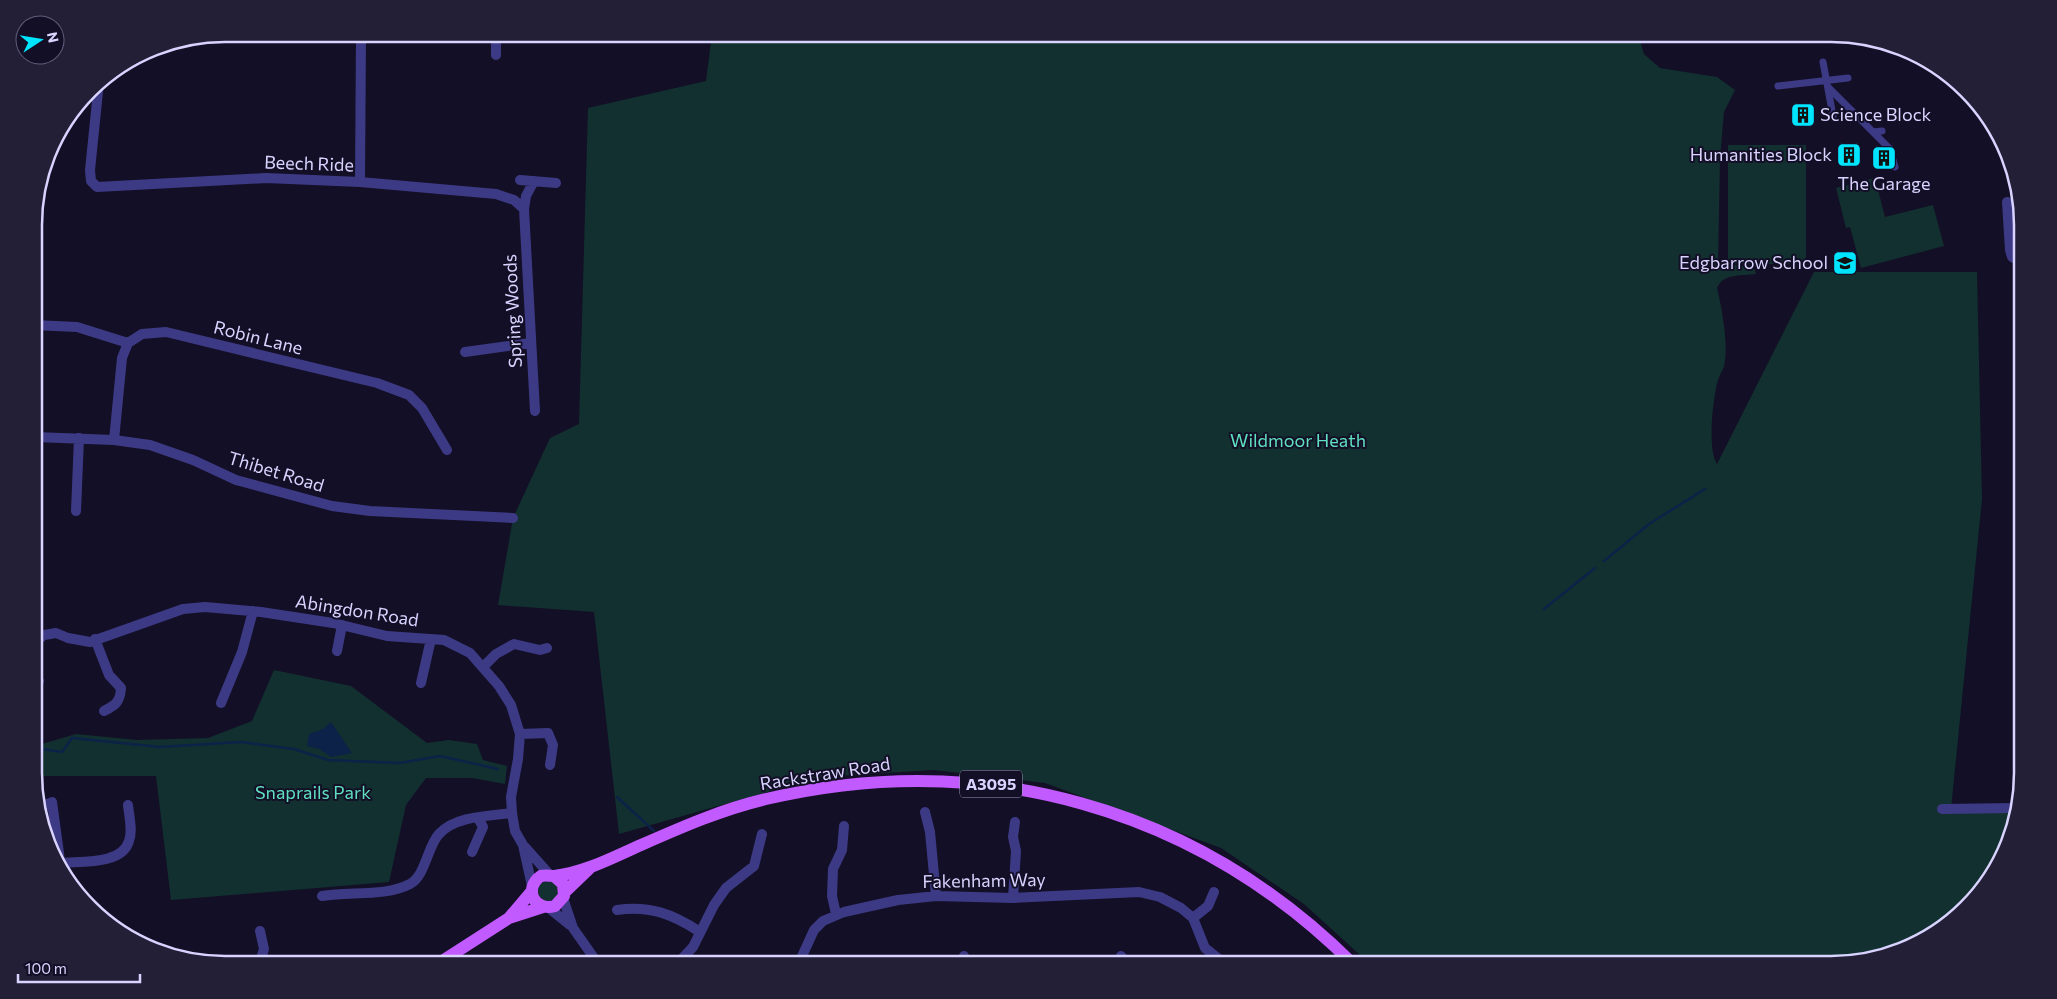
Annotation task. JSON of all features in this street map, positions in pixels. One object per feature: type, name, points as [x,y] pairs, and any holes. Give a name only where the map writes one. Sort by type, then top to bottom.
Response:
[{"type":"main road","name":"Rackstraw Road","points":[[552,876],[592,867],[716,814],[792,793],[890,780],[953,781],[997,785],[1056,796],[1094,806],[1137,821],[1186,843],[1228,866],[1273,896],[1306,920],[1344,956]]},
{"type":"main road","name":"Rackstraw Road","points":[[563,896],[592,867]]},
{"type":"main road","points":[[450,956],[509,918],[557,905],[563,896],[561,882],[552,876],[539,878],[509,918]]},
{"type":"main road","points":[[532,889],[534,900],[546,907]]},
{"type":"street","points":[[360,182],[361,42]]},
{"type":"street","points":[[496,42],[496,55]]},
{"type":"street","points":[[1823,62],[1833,116]]},
{"type":"street","points":[[1778,86],[1827,84],[1848,78]]},
{"type":"street","points":[[1827,84],[1890,150],[1895,167]]},
{"type":"street","name":"Beech Ride","points":[[98,94],[90,170],[91,181],[97,187],[266,178],[360,182],[468,190],[496,194],[514,200],[524,209]]},
{"type":"street","points":[[1873,132],[1882,131]]},
{"type":"street","points":[[520,180],[556,183]]},
{"type":"street","name":"Spring Woods","points":[[534,181],[526,196],[524,209],[535,411]]},
{"type":"street","points":[[514,200],[526,196]]},
{"type":"street","points":[[2007,202],[2010,250],[2014,259]]},
{"type":"street","points":[[42,325],[77,327],[128,344],[122,358],[114,440]]},
{"type":"street","name":"Robin Lane","points":[[128,344],[142,334],[166,332],[377,383],[409,395],[422,408],[448,450]]},
{"type":"street","points":[[465,352],[530,343]]},
{"type":"street","name":"Thibet Road","points":[[42,437],[114,440],[150,445],[193,460],[236,480],[332,506],[370,511],[513,518]]},
{"type":"street","points":[[76,511],[78,438]]},
{"type":"street","name":"Abingdon Road","points":[[42,637],[56,633],[68,638],[90,642],[183,609],[205,607],[253,611],[342,625],[387,636],[444,640],[470,654],[483,667],[511,705],[520,734],[518,760],[511,797],[512,813],[515,831],[522,845],[532,889]]},
{"type":"street","points":[[221,703],[242,652],[253,611]]},
{"type":"street","points":[[337,651],[342,625]]},
{"type":"street","points":[[421,683],[431,639]]},
{"type":"street","points":[[96,640],[109,675],[121,688],[121,699],[116,706],[104,711]]},
{"type":"street","points":[[483,667],[496,654],[514,644],[540,650],[547,648]]},
{"type":"street","points":[[520,734],[548,733],[553,745],[550,765]]},
{"type":"street","points":[[45,805],[52,802],[59,850]]},
{"type":"street","points":[[67,865],[112,858],[123,853],[130,840],[128,805]]},
{"type":"street","points":[[1942,809],[2011,808]]},
{"type":"street","points":[[925,812],[932,847],[936,896]]},
{"type":"street","points":[[322,896],[379,892],[400,888],[412,883],[438,834],[454,823],[512,813]]},
{"type":"street","points":[[472,852],[482,828],[478,818]]},
{"type":"street","points":[[1013,898],[1016,851],[1013,837],[1015,822]]},
{"type":"street","points":[[836,914],[832,896],[833,868],[842,850],[844,826]]},
{"type":"street","points":[[684,956],[693,947],[714,905],[726,888],[754,866],[762,834]]},
{"type":"street","name":"Abingdon Road","points":[[522,845],[552,876]]},
{"type":"street","name":"Fakenham Way","points":[[802,956],[814,930],[823,921],[836,914],[898,900],[936,896],[1013,898],[1139,892],[1160,897],[1181,908],[1193,918]]},
{"type":"street","points":[[1214,892],[1208,906],[1193,918],[1205,948],[1215,956]]},
{"type":"street","points":[[563,896],[573,928]]},
{"type":"street","points":[[546,907],[573,928],[593,956]]},
{"type":"street","points":[[617,910],[649,908],[665,912],[700,932]]},
{"type":"street","points":[[260,931],[264,949],[262,956]]},
{"type":"green space","name":"Wildmoor Heath","points":[[711,42],[1640,42],[1644,54],[1660,68],[1717,77],[1735,90],[1724,112],[1720,158],[1718,262],[1728,264],[1728,145],[1806,145],[1806,264],[1730,264],[1754,268],[1756,274],[1728,278],[1720,283],[1717,288],[1723,316],[1726,348],[1724,366],[1716,388],[1712,423],[1712,447],[1717,464],[1814,272],[1977,272],[1982,499],[1951,809],[2012,805],[2001,844],[1984,875],[1961,903],[1933,926],[1902,943],[1856,955],[1361,956],[1304,904],[1221,848],[1045,783],[934,770],[820,777],[619,834],[594,612],[498,605],[513,518],[550,438],[579,424],[588,108],[706,81]]},
{"type":"green space","points":[[1875,178],[1885,217],[1933,205],[1944,246],[1861,268],[1850,227],[1846,228],[1836,188]]},
{"type":"green space","name":"Snaprails Park","points":[[274,670],[351,686],[427,743],[449,740],[477,744],[483,760],[507,766],[505,784],[472,778],[426,778],[406,805],[389,882],[171,900],[156,776],[42,776],[42,744],[76,734],[137,740],[208,738],[252,721]]},
{"type":"green space","points":[[548,881],[555,884],[558,891],[555,898],[548,901],[541,898],[538,891],[541,884]]},
{"type":"water","points":[[331,722],[352,753],[331,757],[319,749],[307,746],[309,734],[323,729]]},
{"type":"waterway","points":[[1604,561],[1649,524],[1705,489]]},
{"type":"waterway","points":[[1544,609],[1595,568]]},
{"type":"waterway","points":[[42,749],[62,752],[72,738],[160,747],[241,742],[294,749],[328,760],[400,763],[440,756],[498,769]]},
{"type":"waterway","points":[[617,797],[654,831]]},
{"type":"place","name":"Science Block","points":[[1803,115]]},
{"type":"place","name":"Humanities Block","points":[[1849,155]]},
{"type":"place","name":"The Garage","points":[[1884,158]]},
{"type":"place","name":"Edgbarrow School","points":[[1845,263]]}]
